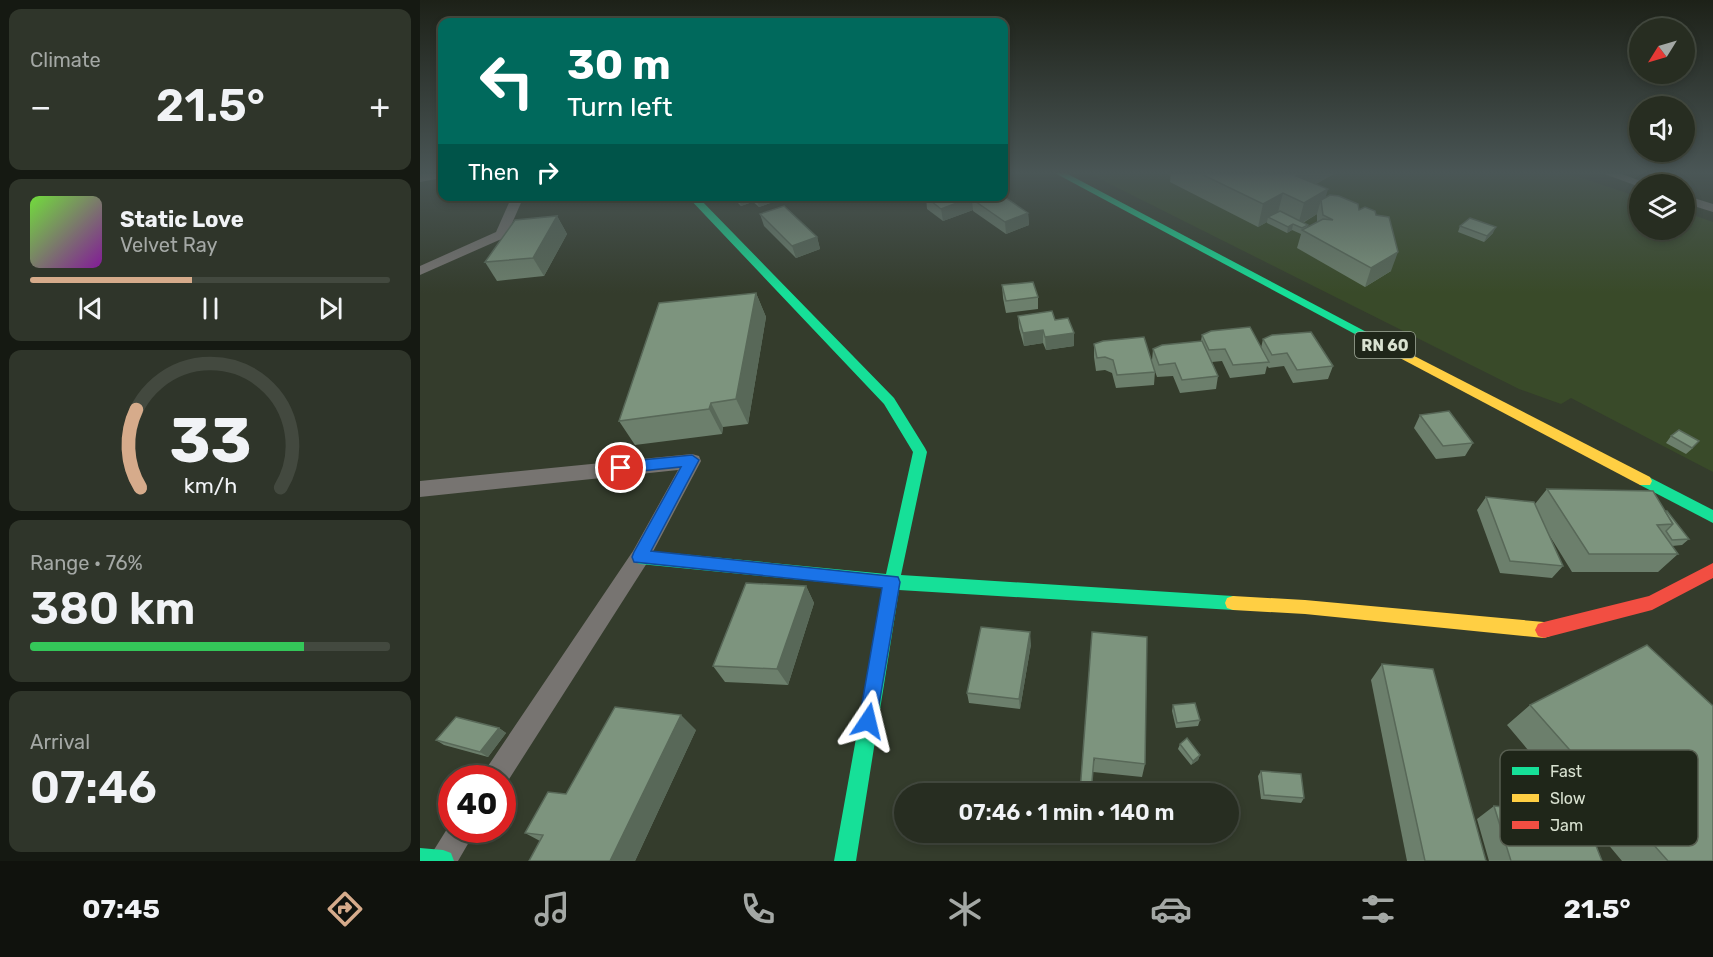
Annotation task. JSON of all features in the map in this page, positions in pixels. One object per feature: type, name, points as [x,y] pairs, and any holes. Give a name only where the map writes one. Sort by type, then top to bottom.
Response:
[{"type":"street","points":[[420,271],[501,234],[511,212]]},
{"type":"street","points":[[707,212],[889,401],[920,452],[892,582],[845,861]]},
{"type":"street","name":"RN 60","points":[[1133,212],[1713,517]]},
{"type":"street","points":[[420,489],[692,460],[640,557],[504,765]]},
{"type":"street","points":[[640,557],[892,582],[1305,607],[1542,630],[1652,603],[1713,570]]},
{"type":"street","points":[[420,859],[442,861],[454,843]]},
{"type":"shaded area","points":[[1166,212],[1629,212],[1629,240],[1695,240],[1695,216],[1713,222],[1713,472],[1571,398],[1561,404],[1519,389]]},
{"type":"building","points":[[791,212],[817,237],[792,246],[760,214]]},
{"type":"building","points":[[991,212],[1028,213],[1005,222]]},
{"type":"building","points":[[1282,212],[1308,225],[1302,228],[1293,224],[1288,227],[1268,217]]},
{"type":"building","points":[[1323,212],[1375,212],[1376,215],[1389,217],[1398,252],[1371,268],[1302,230],[1323,219],[1333,220],[1323,215]]},
{"type":"building","points":[[557,216],[533,258],[485,262],[515,220]]},
{"type":"building","points":[[1470,218],[1496,227],[1487,236],[1460,226]]},
{"type":"building","points":[[1033,282],[1038,297],[1006,301],[1002,285]]},
{"type":"building","points":[[756,293],[736,399],[711,403],[709,409],[619,421],[659,303]]},
{"type":"building","points":[[1052,311],[1055,320],[1068,318],[1074,333],[1045,337],[1043,330],[1023,333],[1018,316]]},
{"type":"building","points":[[1250,327],[1269,362],[1233,365],[1225,349],[1209,350],[1202,335],[1211,331]]},
{"type":"building","points":[[1311,332],[1333,366],[1297,370],[1287,353],[1272,355],[1263,339],[1272,335]]},
{"type":"building","points":[[1144,337],[1155,372],[1117,375],[1113,360],[1105,357],[1097,358],[1094,344]]},
{"type":"building","points":[[1202,341],[1218,376],[1182,380],[1175,363],[1159,365],[1153,349],[1162,345]]},
{"type":"building","points":[[1449,411],[1473,443],[1443,446],[1420,415]]},
{"type":"building","points":[[1679,430],[1699,441],[1692,448],[1671,436]]},
{"type":"building","points":[[1547,489],[1653,491],[1673,524],[1657,525],[1678,554],[1589,554]]},
{"type":"building","points":[[1486,497],[1534,502],[1563,566],[1510,561]]},
{"type":"building","points":[[1665,511],[1689,539],[1672,540],[1666,531],[1673,524]]},
{"type":"building","points":[[746,583],[806,586],[777,669],[713,666]]},
{"type":"building","points":[[981,627],[1030,632],[1019,699],[967,693]]},
{"type":"building","points":[[1092,632],[1147,637],[1145,764],[1094,758],[1092,783],[1081,783]]},
{"type":"building","points":[[1647,645],[1713,706],[1713,861],[1668,861],[1655,846],[1698,846],[1698,750],[1570,750],[1530,705]]},
{"type":"building","points":[[1382,664],[1433,669],[1486,861],[1425,861]]},
{"type":"building","points":[[1195,703],[1200,720],[1177,723],[1173,705]]},
{"type":"building","points":[[615,707],[681,715],[610,861],[529,861],[543,835],[525,833],[548,792],[566,794]]},
{"type":"building","points":[[456,717],[499,728],[480,752],[436,740]]},
{"type":"building","points":[[1187,738],[1200,755],[1193,761],[1180,744]]},
{"type":"building","points":[[1261,771],[1301,774],[1304,798],[1264,795]]},
{"type":"building","points":[[1494,806],[1500,807],[1500,825]]},
{"type":"building","points":[[1506,846],[1596,846],[1602,861],[1511,861]]},
{"type":"traffic: fast","points":[[707,212],[889,401],[920,452],[892,582],[845,861]]},
{"type":"traffic: fast","points":[[1133,212],[1385,345]]},
{"type":"traffic: fast","points":[[1645,481],[1713,517]]},
{"type":"traffic: fast","points":[[640,557],[892,582],[1233,603]]},
{"type":"traffic: fast","points":[[420,859],[443,861]]},
{"type":"traffic: slow","points":[[1385,345],[1645,481]]},
{"type":"traffic: slow","points":[[1233,603],[1305,607],[1544,630]]},
{"type":"traffic: jam","points":[[1544,630],[1652,603],[1713,570]]},
{"type":"route","points":[[621,468],[692,460],[640,557],[892,582],[868,721]]}]
